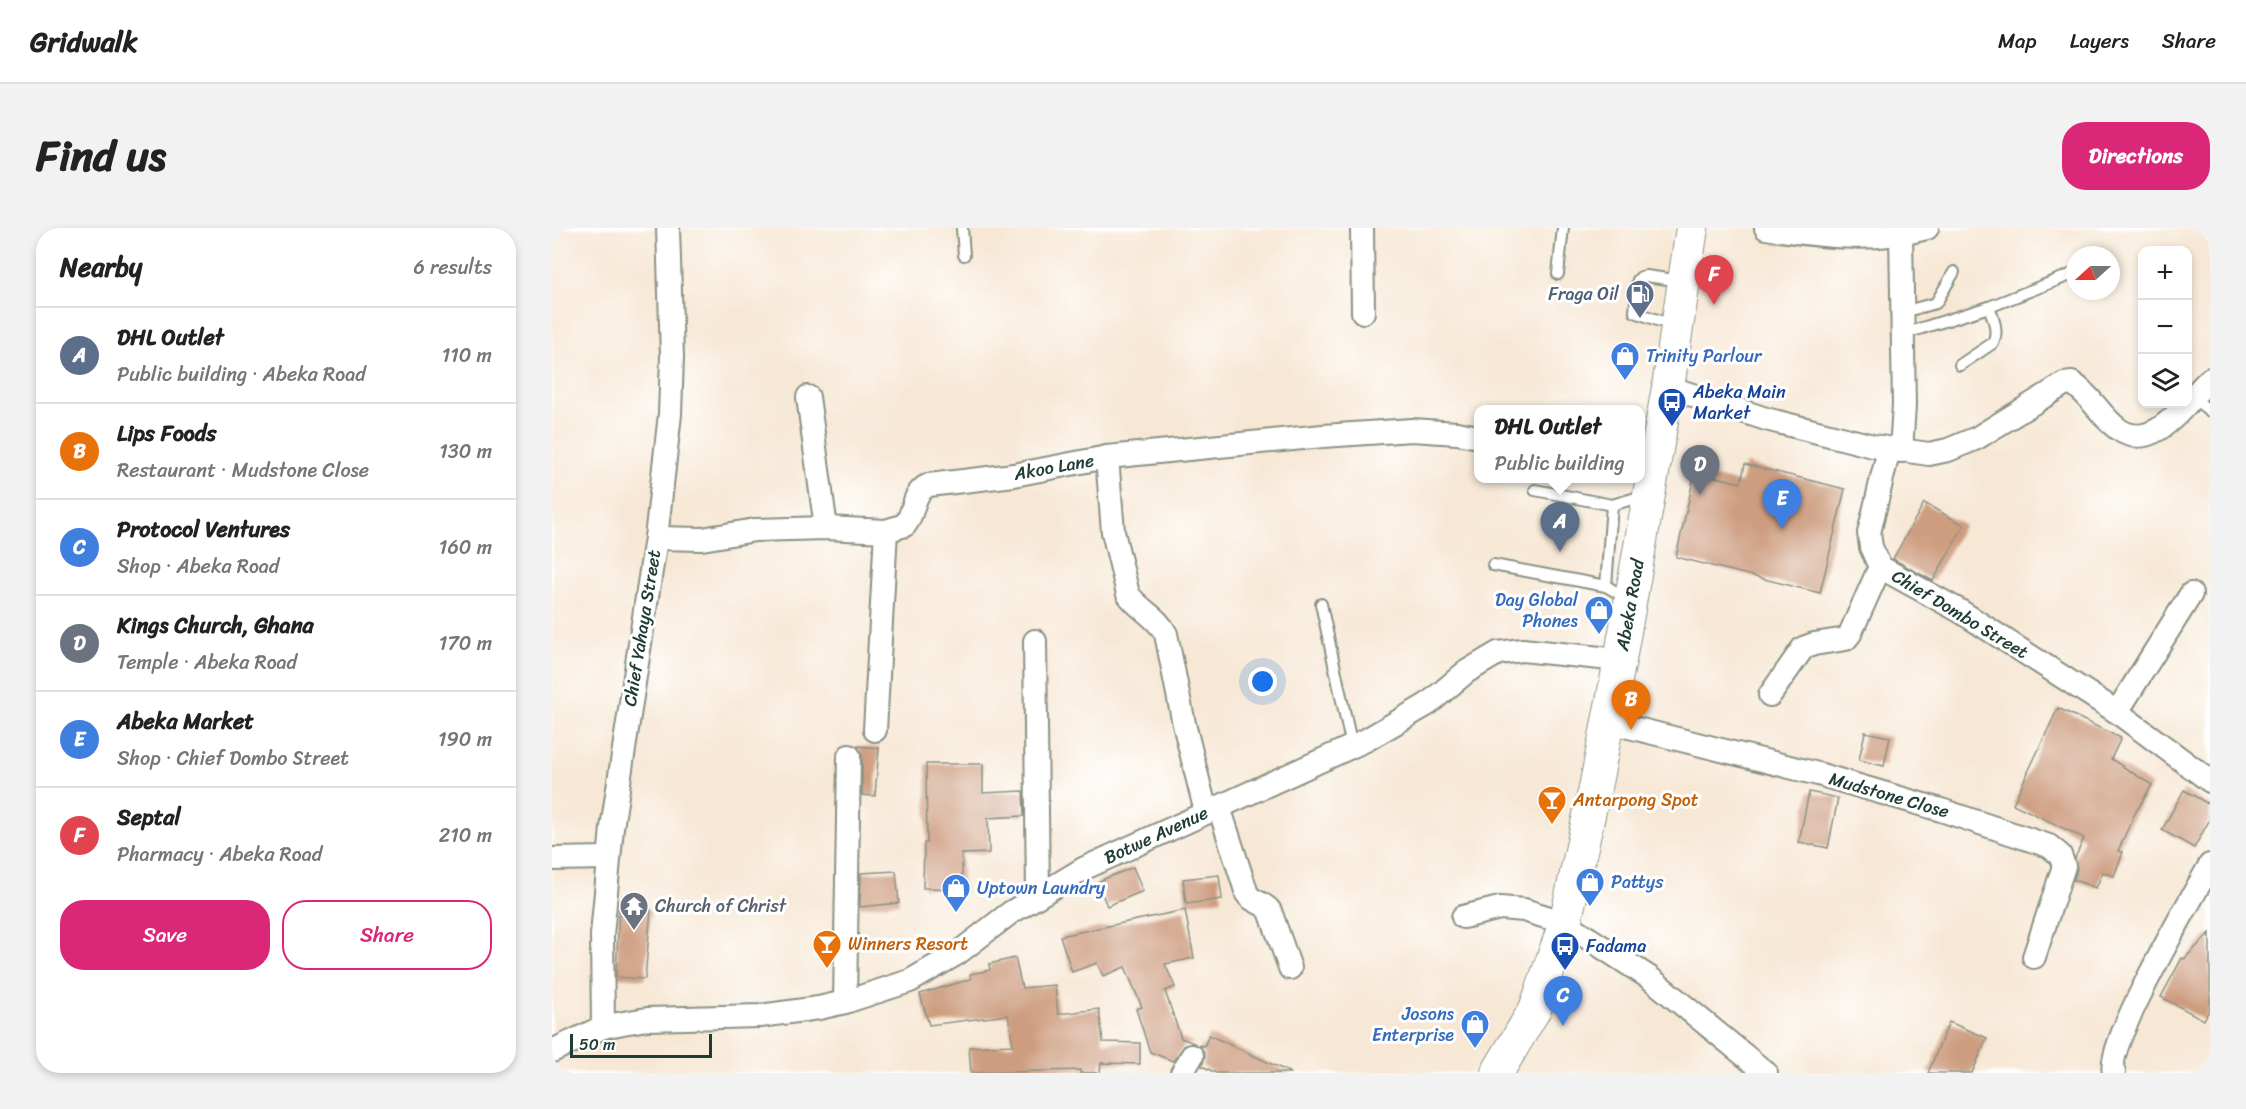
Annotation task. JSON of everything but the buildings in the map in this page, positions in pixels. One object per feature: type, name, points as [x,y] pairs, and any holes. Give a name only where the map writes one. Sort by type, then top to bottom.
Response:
[{"type":"street","name":"Chief Yahaya Street","points":[[603,1027],[602,935],[612,828],[656,538],[670,414],[672,357],[668,228]]},
{"type":"street","points":[[1362,228],[1363,312]]},
{"type":"street","name":"Abeka Road","points":[[1497,1073],[1535,1009],[1566,923],[1620,660],[1618,593],[1649,495],[1648,462],[1668,387],[1692,228]]},
{"type":"street","points":[[1766,228],[1815,236],[1853,237],[1927,228]]},
{"type":"street","name":"Chief Dombo Street","points":[[1893,232],[1903,312],[1904,405],[1895,450],[1869,533],[1871,547],[1880,567],[1960,611],[2117,712],[2210,781]]},
{"type":"street","points":[[1668,387],[1766,418],[1895,450],[1929,454],[1977,438],[2064,384],[2072,383],[2083,390],[2118,429],[2135,435],[2149,434],[2177,415],[2202,404],[2210,379]]},
{"type":"street","points":[[808,397],[826,528]]},
{"type":"street","name":"Akoo Lane","points":[[886,531],[904,525],[914,510],[915,498],[920,490],[929,485],[1014,475],[1107,457],[1393,431],[1446,432],[1474,436]]},
{"type":"street","points":[[1107,457],[1113,532],[1128,594],[1133,601],[1161,623],[1166,634],[1184,724],[1213,809],[1250,900],[1267,906],[1270,911],[1290,968]]},
{"type":"street","points":[[656,538],[702,539],[755,530],[826,528],[886,531],[875,730]]},
{"type":"street","points":[[1770,695],[1803,648],[1846,639],[1880,567]]},
{"type":"street","points":[[2117,712],[2191,594]]},
{"type":"street","points":[[1035,641],[1038,896]]},
{"type":"street","name":"Botwe Avenue","points":[[552,1051],[603,1027],[646,1019],[760,1016],[819,1008],[910,981],[957,953],[1010,913],[1085,868],[1352,747],[1428,704],[1466,672],[1498,653],[1522,650],[1620,660]]},
{"type":"street","name":"Mudstone Close","points":[[1609,722],[1851,784],[1941,810],[2049,846],[2060,855],[2064,866],[2061,882],[2034,957]]},
{"type":"street","points":[[845,1002],[849,756]]},
{"type":"street","points":[[552,859],[609,858]]},
{"type":"street","points":[[2114,1073],[2112,1068],[2114,1058],[2127,1022],[2210,865]]},
{"type":"street","points":[[1463,917],[1500,908],[1524,910],[1566,923],[1650,978],[1766,1073]]},
{"type":"lane","points":[[962,228],[964,255]]},
{"type":"lane","points":[[1558,274],[1563,228]]},
{"type":"lane","points":[[1903,312],[1936,303],[1954,272]]},
{"type":"lane","points":[[1677,327],[1635,312],[1638,280],[1646,276],[1684,281]]},
{"type":"lane","points":[[1903,334],[1989,306],[2066,276]]},
{"type":"lane","points":[[1960,365],[1993,343],[1996,337],[1989,306]]},
{"type":"lane","points":[[1535,490],[1612,505],[1649,495]]},
{"type":"lane","points":[[1493,565],[1618,593],[1612,505]]},
{"type":"lane","points":[[1321,604],[1352,747]]},
{"type":"place","name":"Septal","points":[[1714,305]]},
{"type":"place","name":"Fraga Oil","points":[[1640,320]]},
{"type":"place","name":"Trinity Parlour","points":[[1625,382]]},
{"type":"place","name":"Abeka Main Market","points":[[1672,428]]},
{"type":"place","name":"Kings Church, Ghana","points":[[1700,495]]},
{"type":"place","name":"Abeka Market","points":[[1782,529]]},
{"type":"place","name":"DHL Outlet","points":[[1560,552]]},
{"type":"place","name":"Day Global Phones","points":[[1599,636]]},
{"type":"place","name":"Lips Foods","points":[[1631,730]]},
{"type":"place","name":"Antarpong Spot","points":[[1552,826]]},
{"type":"place","name":"Pattys","points":[[1590,908]]},
{"type":"place","name":"Uptown Laundry","points":[[956,914]]},
{"type":"place","name":"Church of Christ","points":[[634,932]]},
{"type":"place","name":"Winners Resort","points":[[827,970]]},
{"type":"place","name":"Fadama","points":[[1565,972]]},
{"type":"place","name":"Protocol Ventures","points":[[1563,1026]]},
{"type":"place","name":"Josons Enterprise","points":[[1475,1050]]}]
